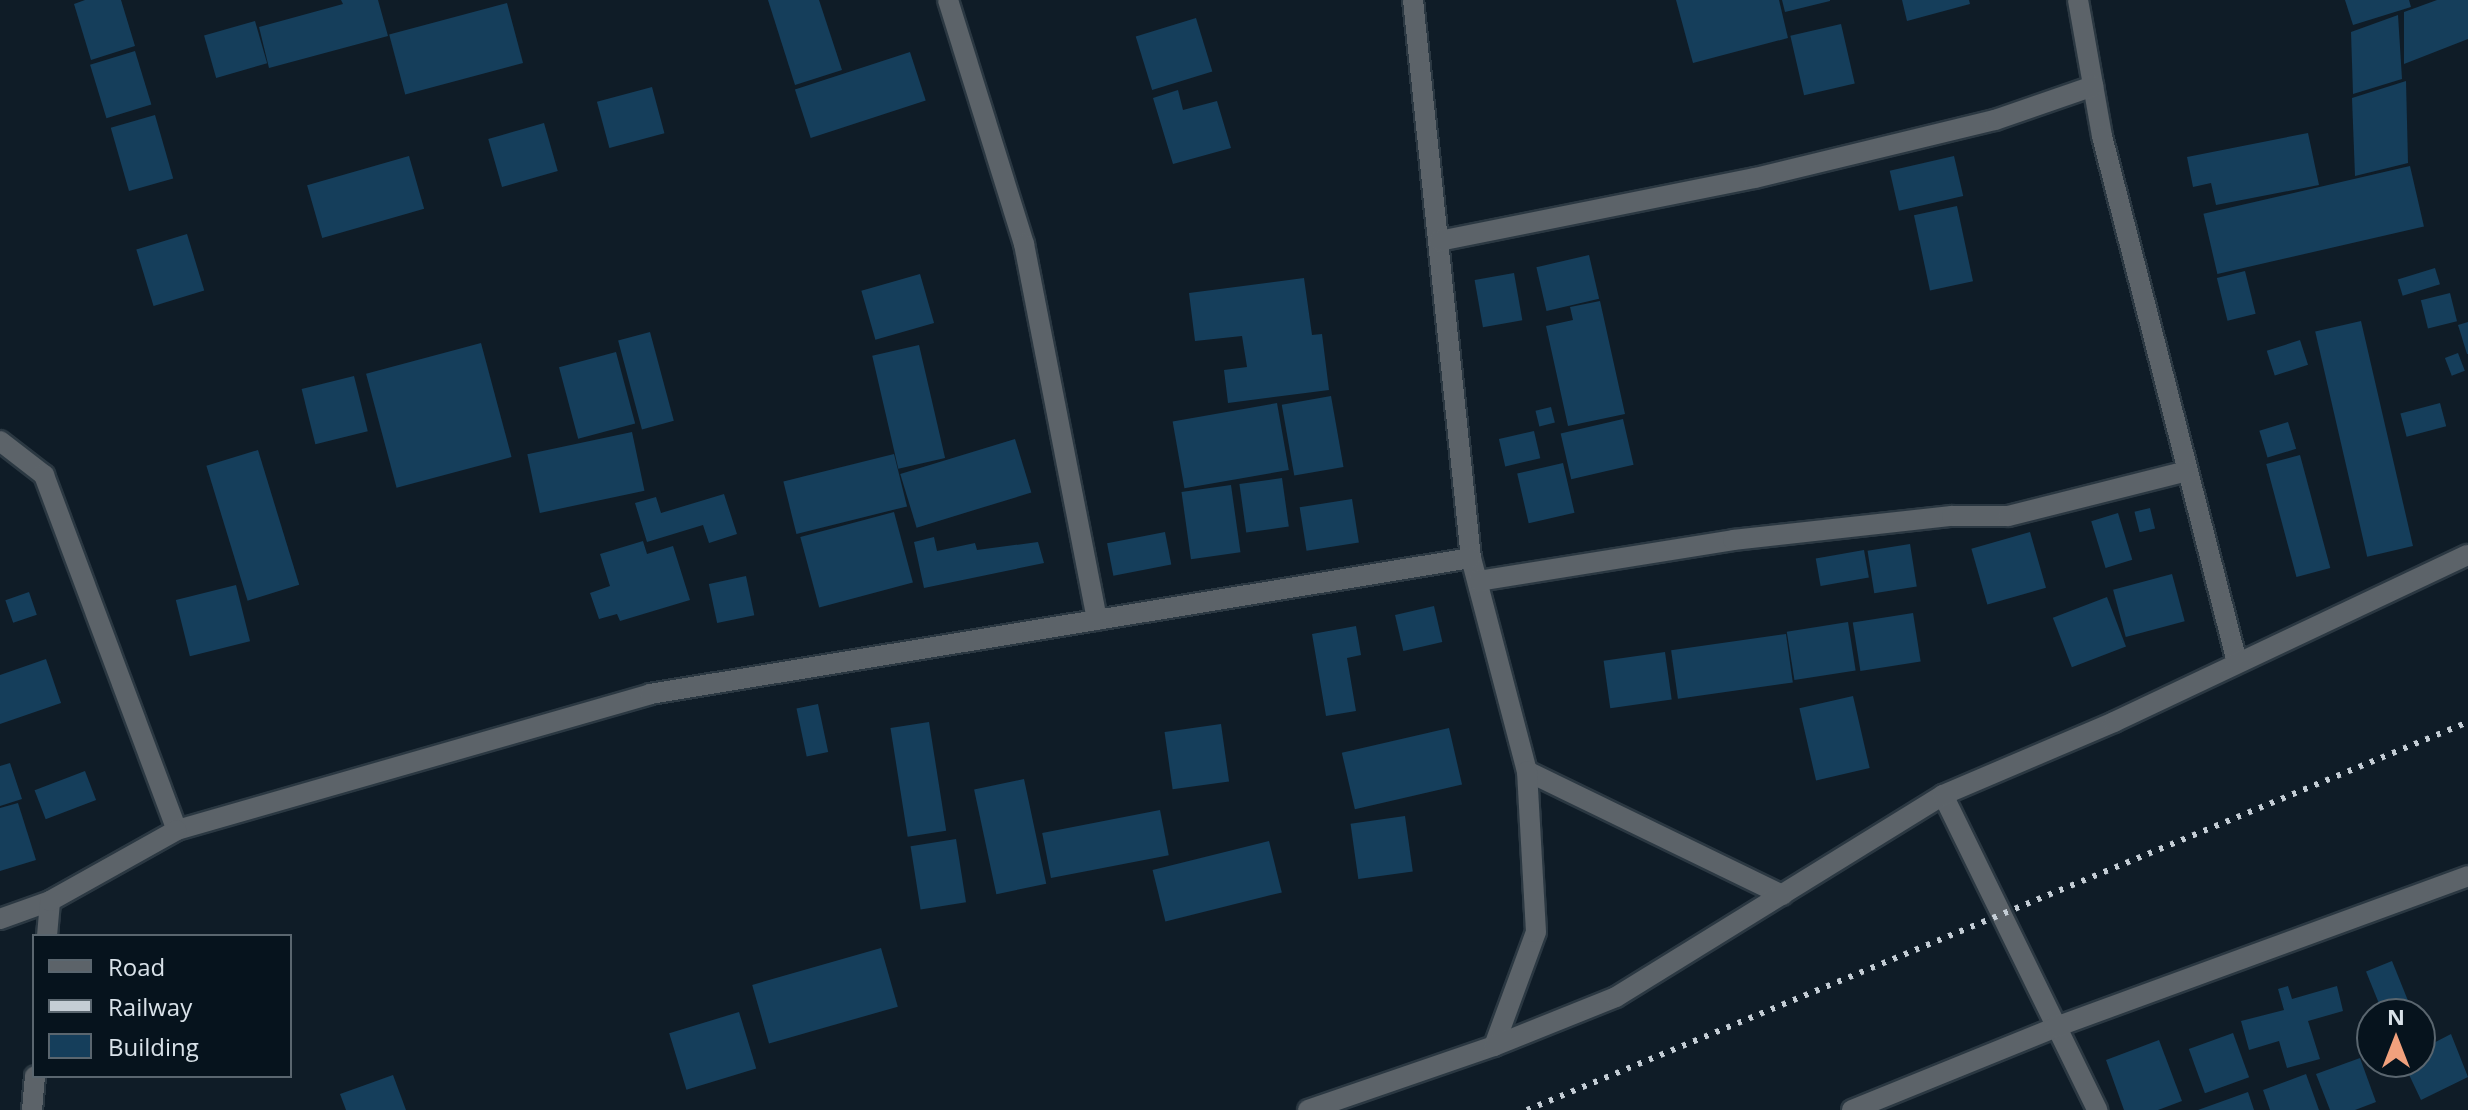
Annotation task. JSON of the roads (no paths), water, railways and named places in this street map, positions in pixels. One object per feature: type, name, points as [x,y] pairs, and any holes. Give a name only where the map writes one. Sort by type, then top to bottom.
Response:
[{"type":"street","points":[[948,0],[1024,244],[1097,620]]},
{"type":"street","points":[[1413,0],[1471,558],[1527,771],[1536,932],[1494,1046]]},
{"type":"street","points":[[2078,0],[2093,86],[2237,662]]},
{"type":"street","points":[[1439,241],[1755,178],[1995,120],[2093,86]]},
{"type":"street","points":[[0,441],[44,475],[177,830]]},
{"type":"street","points":[[1478,581],[1733,540],[1952,516],[2008,516],[2187,471]]},
{"type":"street","points":[[1308,1110],[1494,1046],[1616,997],[1943,795],[2468,555]]},
{"type":"street","points":[[0,919],[50,901],[177,830],[650,694],[1471,558]]},
{"type":"street","points":[[1527,771],[1782,895]]},
{"type":"street","points":[[1943,795],[2097,1110]]},
{"type":"street","points":[[1852,1110],[2056,1027],[2468,876]]},
{"type":"street","points":[[47,934],[50,901]]},
{"type":"street","points":[[32,1110],[35,1078]]},
{"type":"railway","points":[[1527,1110],[2468,722]]}]
